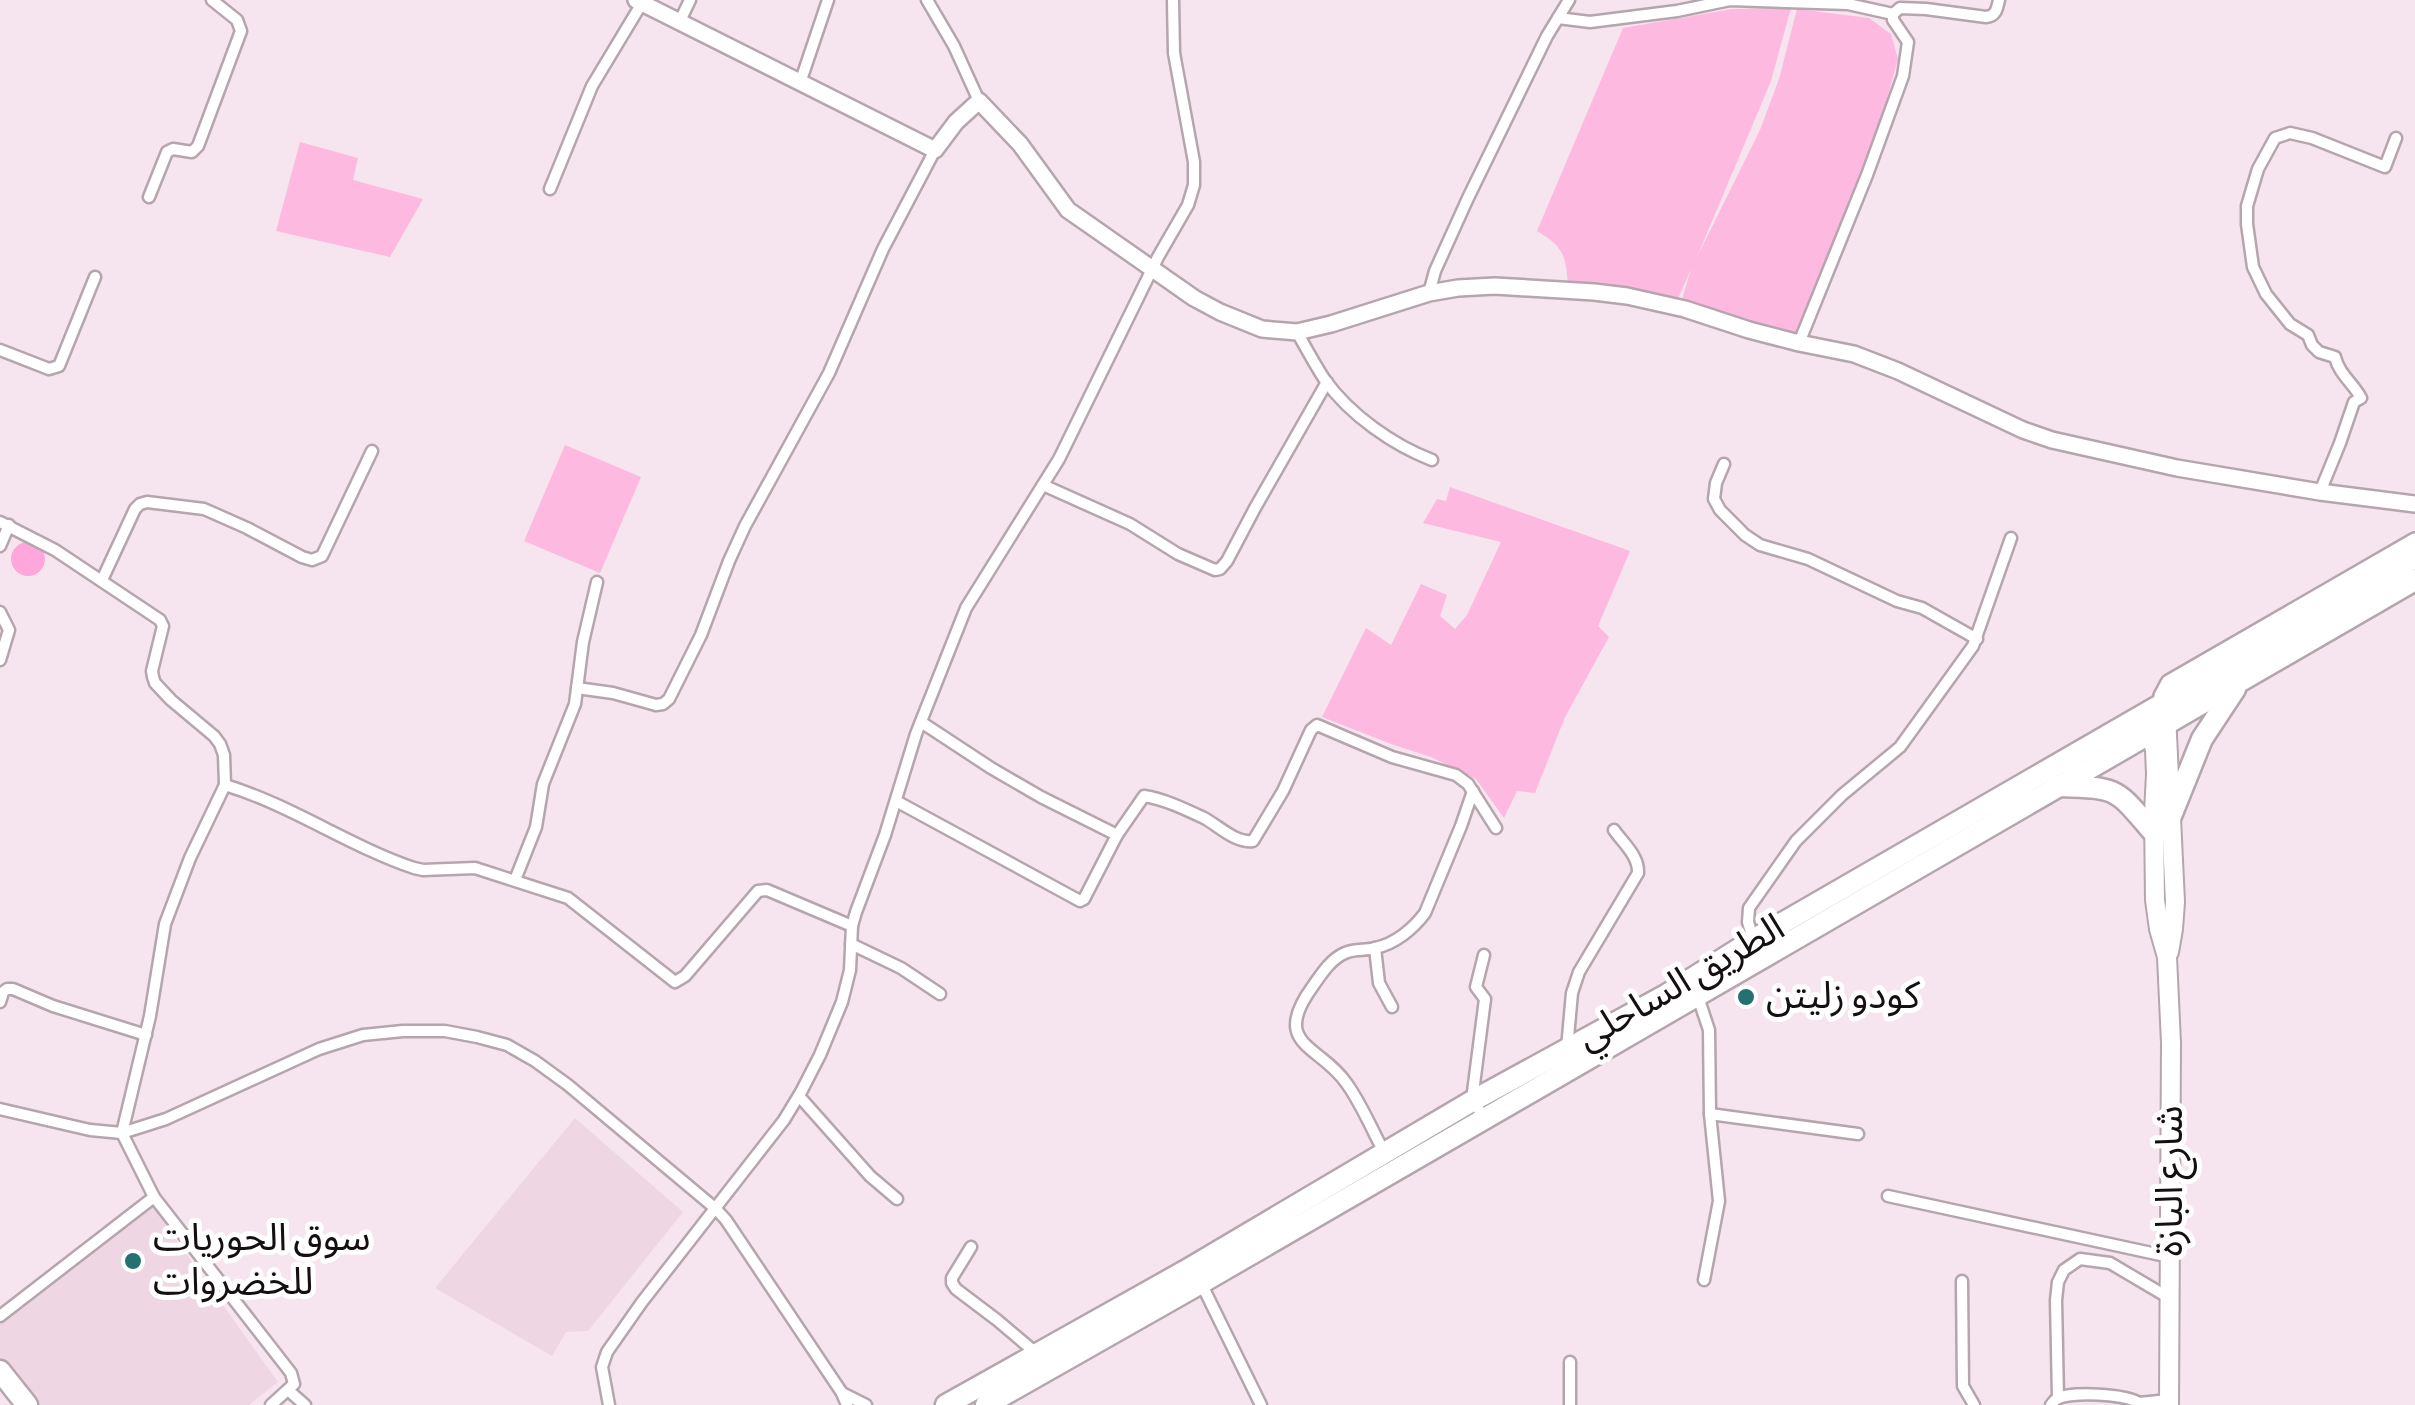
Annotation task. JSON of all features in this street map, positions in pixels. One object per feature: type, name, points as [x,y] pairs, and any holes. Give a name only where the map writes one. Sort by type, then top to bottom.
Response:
[{"type":"highway","name":"الطريق الساحلي","points":[[946,1405],[1186,1271],[1385,1153],[1698,996],[2057,786],[2415,558]]},
{"type":"highway","name":"الطريق الساحلي","points":[[986,1405],[1202,1283],[1479,1109],[1567,1049],[1597,1044],[1754,940],[2157,719],[2241,682],[2415,580]]},
{"type":"highway","points":[[2171,816],[2202,739],[2241,682]]},
{"type":"highway","points":[[2057,786],[2115,792],[2125,798],[2154,833]]},
{"type":"highway","points":[[0,1371],[28,1405]]},
{"type":"highway","points":[[0,1392],[10,1405]]},
{"type":"main road","name":"شارع البازة","points":[[2157,719],[2171,816],[2175,902],[2168,958],[2172,1043],[2169,1402]]},
{"type":"main road","name":"شارع البازة","points":[[2157,719],[2156,900],[2168,958]]},
{"type":"street","points":[[149,196],[166,152],[192,152],[198,146],[241,31],[237,20],[212,0]]},
{"type":"street","points":[[679,23],[690,0]]},
{"type":"street","points":[[800,83],[828,0]]},
{"type":"street","points":[[927,0],[954,46],[979,102],[1020,144],[1068,210],[1194,298],[1262,329],[1297,332],[1458,288],[1495,286],[1626,296],[1854,354],[2052,440],[2320,492],[2415,504]]},
{"type":"street","points":[[609,1405],[602,1367],[606,1352],[784,1120],[820,1055],[842,1002],[850,970],[852,926],[921,722],[966,608],[1060,459],[1164,244],[1188,205],[1194,186],[1194,162],[1174,53],[1173,0]]},
{"type":"street","points":[[1429,293],[1468,198],[1568,0]]},
{"type":"street","points":[[1558,18],[1590,22],[1730,0],[1848,4],[1893,14]]},
{"type":"street","points":[[1799,343],[1902,76],[1908,42],[1892,20],[1893,14],[1900,8],[1926,9],[1986,18],[1996,12],[1999,0]]},
{"type":"street","points":[[550,189],[592,86],[639,2],[935,150]]},
{"type":"street","points":[[577,688],[656,704],[669,699],[701,635],[728,561],[822,386],[883,249],[935,150],[956,122],[979,102]]},
{"type":"street","points":[[2320,492],[2354,402],[2361,398],[2337,366],[2335,357],[2319,352],[2308,335],[2290,324],[2266,294],[2253,266],[2247,206],[2258,170],[2275,138],[2290,134],[2312,138],[2385,167],[2396,138]]},
{"type":"street","points":[[0,350],[49,369],[58,366],[95,277]]},
{"type":"street","points":[[1297,332],[1327,382],[1352,409],[1388,438],[1432,460]]},
{"type":"street","points":[[1043,484],[1130,524],[1178,554],[1220,570],[1327,382]]},
{"type":"street","points":[[102,580],[135,509],[147,502],[204,510],[302,557],[312,560],[322,556],[372,451]]},
{"type":"street","points":[[1724,464],[1714,499],[1745,535],[1760,545],[1808,559],[1862,586],[1922,608],[1977,638]]},
{"type":"street","points":[[0,546],[5,523],[102,580],[160,620],[163,626],[152,677],[171,700],[214,736],[224,756],[225,785],[190,858],[165,924],[146,1035],[122,1133],[154,1197],[291,1373],[294,1384],[270,1405]]},
{"type":"street","points":[[1754,940],[1748,922],[1749,908],[1796,841],[1842,795],[1900,748],[1950,681],[1977,638],[2011,538]]},
{"type":"street","points":[[2157,719],[2169,684],[2415,542]]},
{"type":"street","points":[[514,880],[536,827],[542,784],[575,704],[583,642],[597,582]]},
{"type":"street","points":[[0,612],[9,630],[0,660]]},
{"type":"street","points":[[921,722],[1041,797],[1117,835]]},
{"type":"street","points":[[896,802],[1080,901],[1144,796],[1205,819],[1241,841],[1253,841],[1317,725],[1392,757],[1456,775],[1473,790],[1496,828]]},
{"type":"street","points":[[225,785],[414,868],[475,868],[568,898],[675,982],[686,976],[758,891],[767,890],[852,926]]},
{"type":"street","points":[[1385,1153],[1347,1084],[1302,1042],[1296,1029],[1298,1014],[1307,994],[1334,959],[1403,936],[1425,913],[1473,790]]},
{"type":"street","points":[[1567,1049],[1572,994],[1580,972],[1638,873],[1635,858],[1614,830]]},
{"type":"street","points":[[851,944],[901,968],[940,994]]},
{"type":"street","points":[[1375,948],[1379,984],[1392,1007]]},
{"type":"street","points":[[1479,1109],[1473,1084],[1486,998],[1476,986],[1484,955]]},
{"type":"street","points":[[0,1002],[3,992],[13,989],[146,1035]]},
{"type":"street","points":[[1698,996],[1709,1030],[1710,1114],[1719,1201],[1704,1280]]},
{"type":"street","points":[[0,1108],[90,1130],[122,1133],[166,1120],[320,1049],[363,1036],[445,1031],[507,1045],[568,1085],[716,1209],[842,1392],[847,1405]]},
{"type":"street","points":[[799,1096],[870,1176],[896,1199]]},
{"type":"street","points":[[1710,1114],[1858,1134]]},
{"type":"street","points":[[1888,1196],[2171,1257]]},
{"type":"street","points":[[0,1316],[154,1197]]},
{"type":"street","points":[[971,1247],[952,1284],[1037,1354]]},
{"type":"street","points":[[2169,1402],[2138,1403],[2130,1397],[2110,1395],[2054,1401],[2056,1300],[2064,1270],[2080,1259],[2110,1263],[2172,1300]]},
{"type":"street","points":[[1962,1281],[1963,1386],[1974,1405]]},
{"type":"street","points":[[1202,1283],[1261,1405]]},
{"type":"street","points":[[1570,1362],[1570,1405]]},
{"type":"street","points":[[289,1391],[306,1405]]},
{"type":"street","points":[[842,1392],[866,1405]]},
{"type":"shaded area","points":[[1791,8],[1771,81],[1697,257],[1760,130],[1779,79],[1797,9],[1869,18],[1891,34],[1898,59],[1880,124],[1795,338],[1681,303],[1691,269],[1677,301],[1568,286],[1562,253],[1537,231],[1623,28],[1732,9]]},
{"type":"shaded area","points":[[300,142],[358,158],[353,180],[423,199],[390,257],[276,231]]},
{"type":"shaded area","points":[[565,445],[641,477],[600,573],[524,541]]},
{"type":"shaded area","points":[[1450,487],[1630,551],[1598,626],[1609,637],[1565,717],[1535,793],[1517,791],[1504,818],[1476,779],[1431,757],[1322,717],[1366,628],[1391,645],[1421,584],[1447,595],[1440,616],[1455,629],[1467,615],[1501,542],[1423,523],[1437,499],[1446,501]]},
{"type":"shaded area","points":[[28,542],[40,547],[45,559],[40,571],[28,576],[16,571],[11,559],[16,547]]},
{"type":"shaded area","points":[[575,1118],[683,1212],[588,1331],[566,1332],[552,1356],[435,1288]]},
{"type":"shaded area","name":"سوق الحوريات للخضروات","points":[[150,1203],[278,1382],[249,1405],[29,1405],[0,1368],[0,1318]]},
{"type":"place","name":"كودو زليتن","points":[[1746,997]]},
{"type":"place","name":"سوق الحوريات للخضروات","points":[[133,1261]]}]
